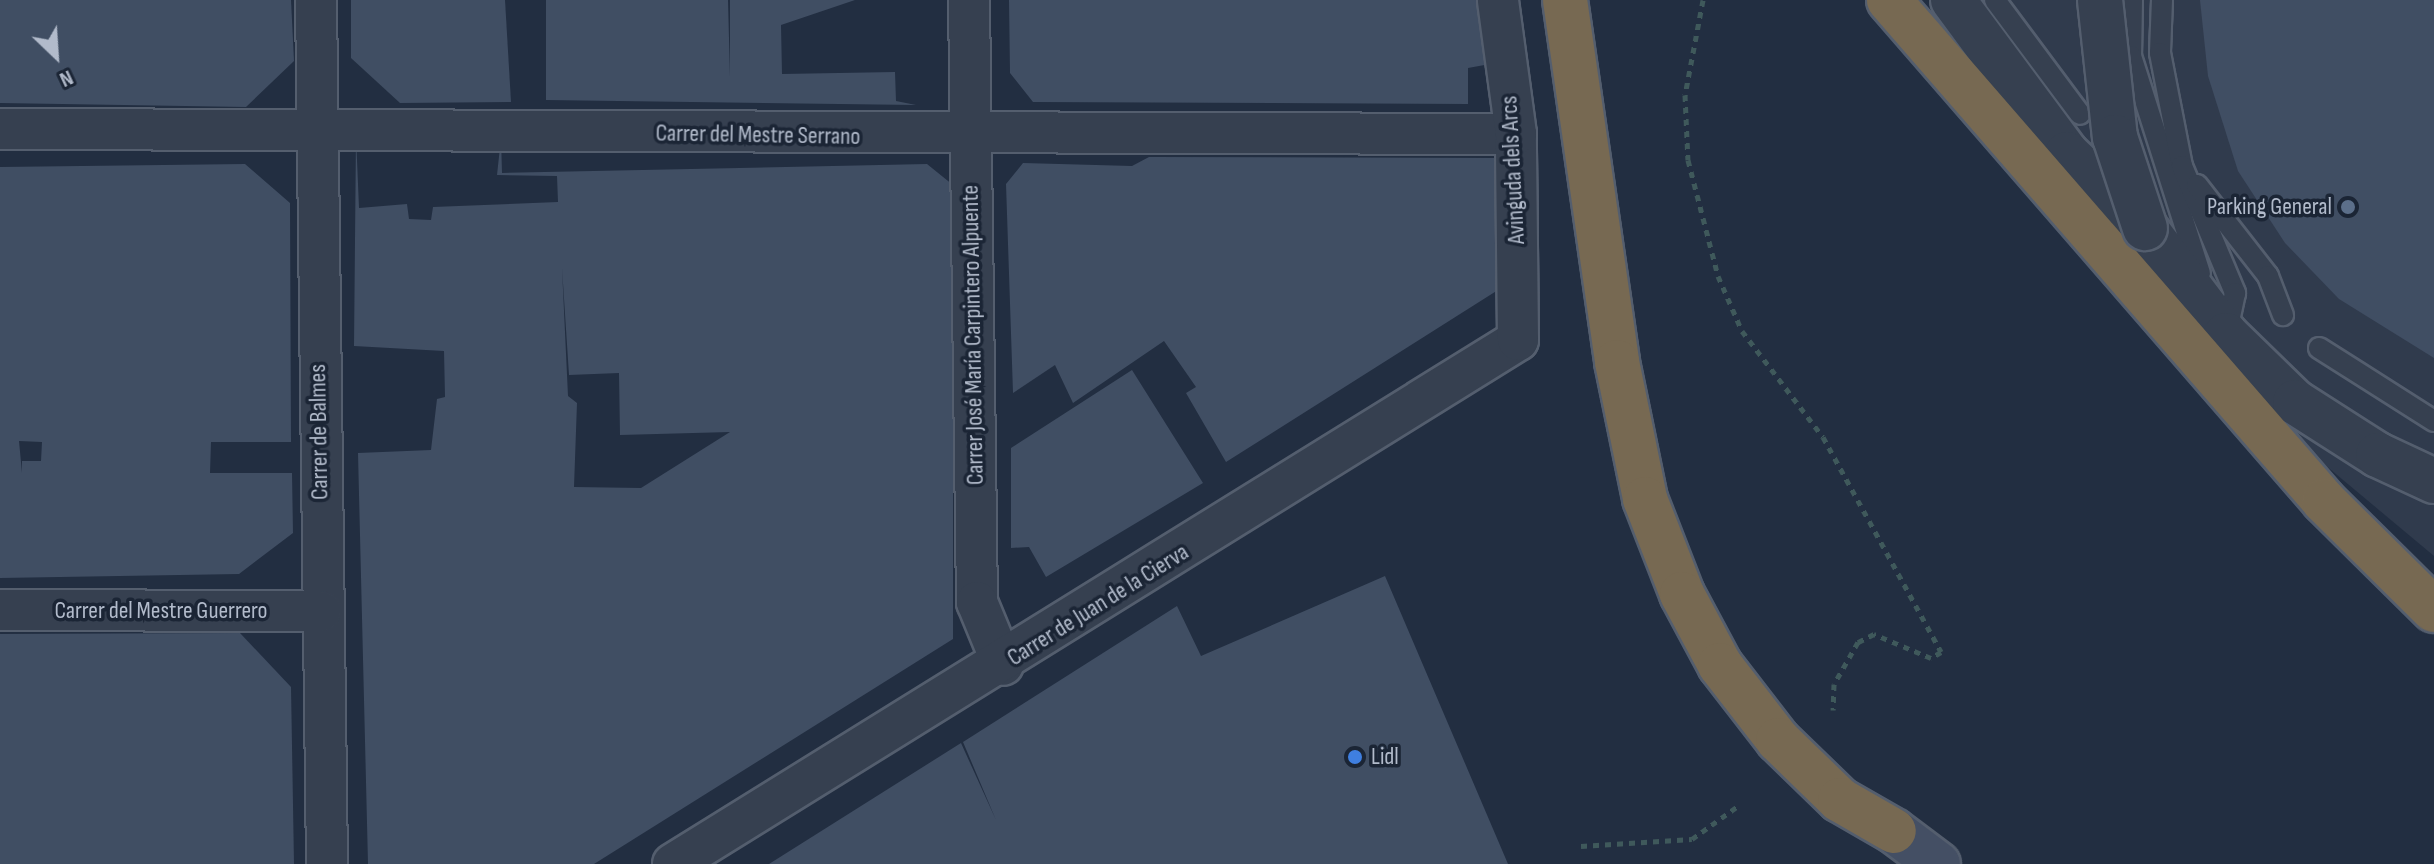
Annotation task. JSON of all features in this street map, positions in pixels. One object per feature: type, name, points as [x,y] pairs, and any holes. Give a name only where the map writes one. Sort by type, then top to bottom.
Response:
[{"type":"highway","points":[[1565,0],[1620,377],[1645,499],[1682,594],[1720,665],[1778,740],[1840,800],[1894,831]]},
{"type":"highway","points":[[1889,0],[2324,501],[2434,610]]},
{"type":"main road","points":[[1894,831],[1938,864]]},
{"type":"street","name":"Carrer de Balmes","points":[[316,0],[321,611],[327,864]]},
{"type":"street","name":"Carrer José María Carpintero Alpuente","points":[[969,0],[977,602],[1003,665]]},
{"type":"street","name":"Avinguda dels Arcs","points":[[1498,0],[1516,134],[1518,340]]},
{"type":"street","points":[[1953,0],[2067,154],[2145,228],[2226,335],[2295,402],[2378,455],[2434,481]]},
{"type":"street","points":[[2100,0],[2115,137],[2145,228]]},
{"type":"street","name":"Carrer del Mestre Serrano","points":[[0,129],[970,137],[1516,134]]},
{"type":"street","name":"Carrer de Juan de la Cierva","points":[[673,864],[1003,665],[1518,340]]},
{"type":"street","name":"Carrer del Mestre Guerrero","points":[[0,610],[321,611]]},
{"type":"lane","points":[[1995,0],[2080,114]]},
{"type":"lane","points":[[2132,0],[2131,56],[2183,235],[2226,335]]},
{"type":"lane","points":[[2162,0],[2160,53],[2182,166],[2235,293],[2226,335]]},
{"type":"lane","points":[[2182,166],[2268,276],[2283,315]]},
{"type":"lane","points":[[2319,348],[2434,421]]},
{"type":"path","points":[[1703,0],[1685,95],[1688,160],[1697,213],[1742,331],[1823,437],[1941,652],[1931,658],[1874,634],[1858,642],[1834,684],[1833,710]]},
{"type":"path","points":[[1581,846],[1692,839],[1738,806]]},
{"type":"shaded area","points":[[1953,0],[2434,0],[2434,556],[2294,439]]},
{"type":"building","points":[[0,0],[291,0],[294,61],[246,107],[0,103]]},
{"type":"building","points":[[351,0],[505,0],[511,102],[400,103],[351,58]]},
{"type":"building","points":[[546,0],[728,0],[730,77],[730,0],[855,0],[781,25],[782,74],[895,72],[896,101],[916,105],[546,100]]},
{"type":"building","points":[[1009,0],[1480,0],[1490,64],[1468,68],[1468,104],[1033,102],[1010,73]]},
{"type":"building","name":"Parking General","points":[[2200,0],[2434,0],[2434,358],[2339,299],[2285,243],[2238,171],[2208,76]]},
{"type":"building","points":[[356,136],[359,208],[407,204],[409,219],[431,220],[433,207],[558,202],[557,176],[497,175],[501,138],[502,173],[927,164],[953,185],[953,639],[594,864],[368,864],[358,453],[431,450],[437,399],[445,397],[444,351],[354,346]],"holes":[[[562,268],[569,375],[619,373],[620,435],[730,432],[641,488],[574,487],[577,403],[568,396]]]},
{"type":"building","points":[[1149,157],[1497,158],[1498,290],[1226,462],[1186,393],[1196,387],[1164,341],[1073,403],[1055,365],[1013,393],[1006,184],[1023,163],[1132,166]]},
{"type":"building","points":[[245,164],[290,203],[291,442],[211,442],[210,473],[292,473],[293,533],[239,574],[0,578],[0,167]],"holes":[[[19,441],[42,442],[41,461],[22,461],[22,473]]]},
{"type":"building","points":[[1132,370],[1203,483],[1046,577],[1029,547],[1011,548],[1011,448]]},
{"type":"building","points":[[1385,576],[1508,864],[769,864],[961,743],[996,820],[963,742],[1177,606],[1201,656]]},
{"type":"building","points":[[240,633],[291,687],[294,864],[0,864],[0,634]]},
{"type":"place","name":"Parking General","points":[[2348,207]]},
{"type":"place","name":"Lidl","points":[[1355,757]]}]
